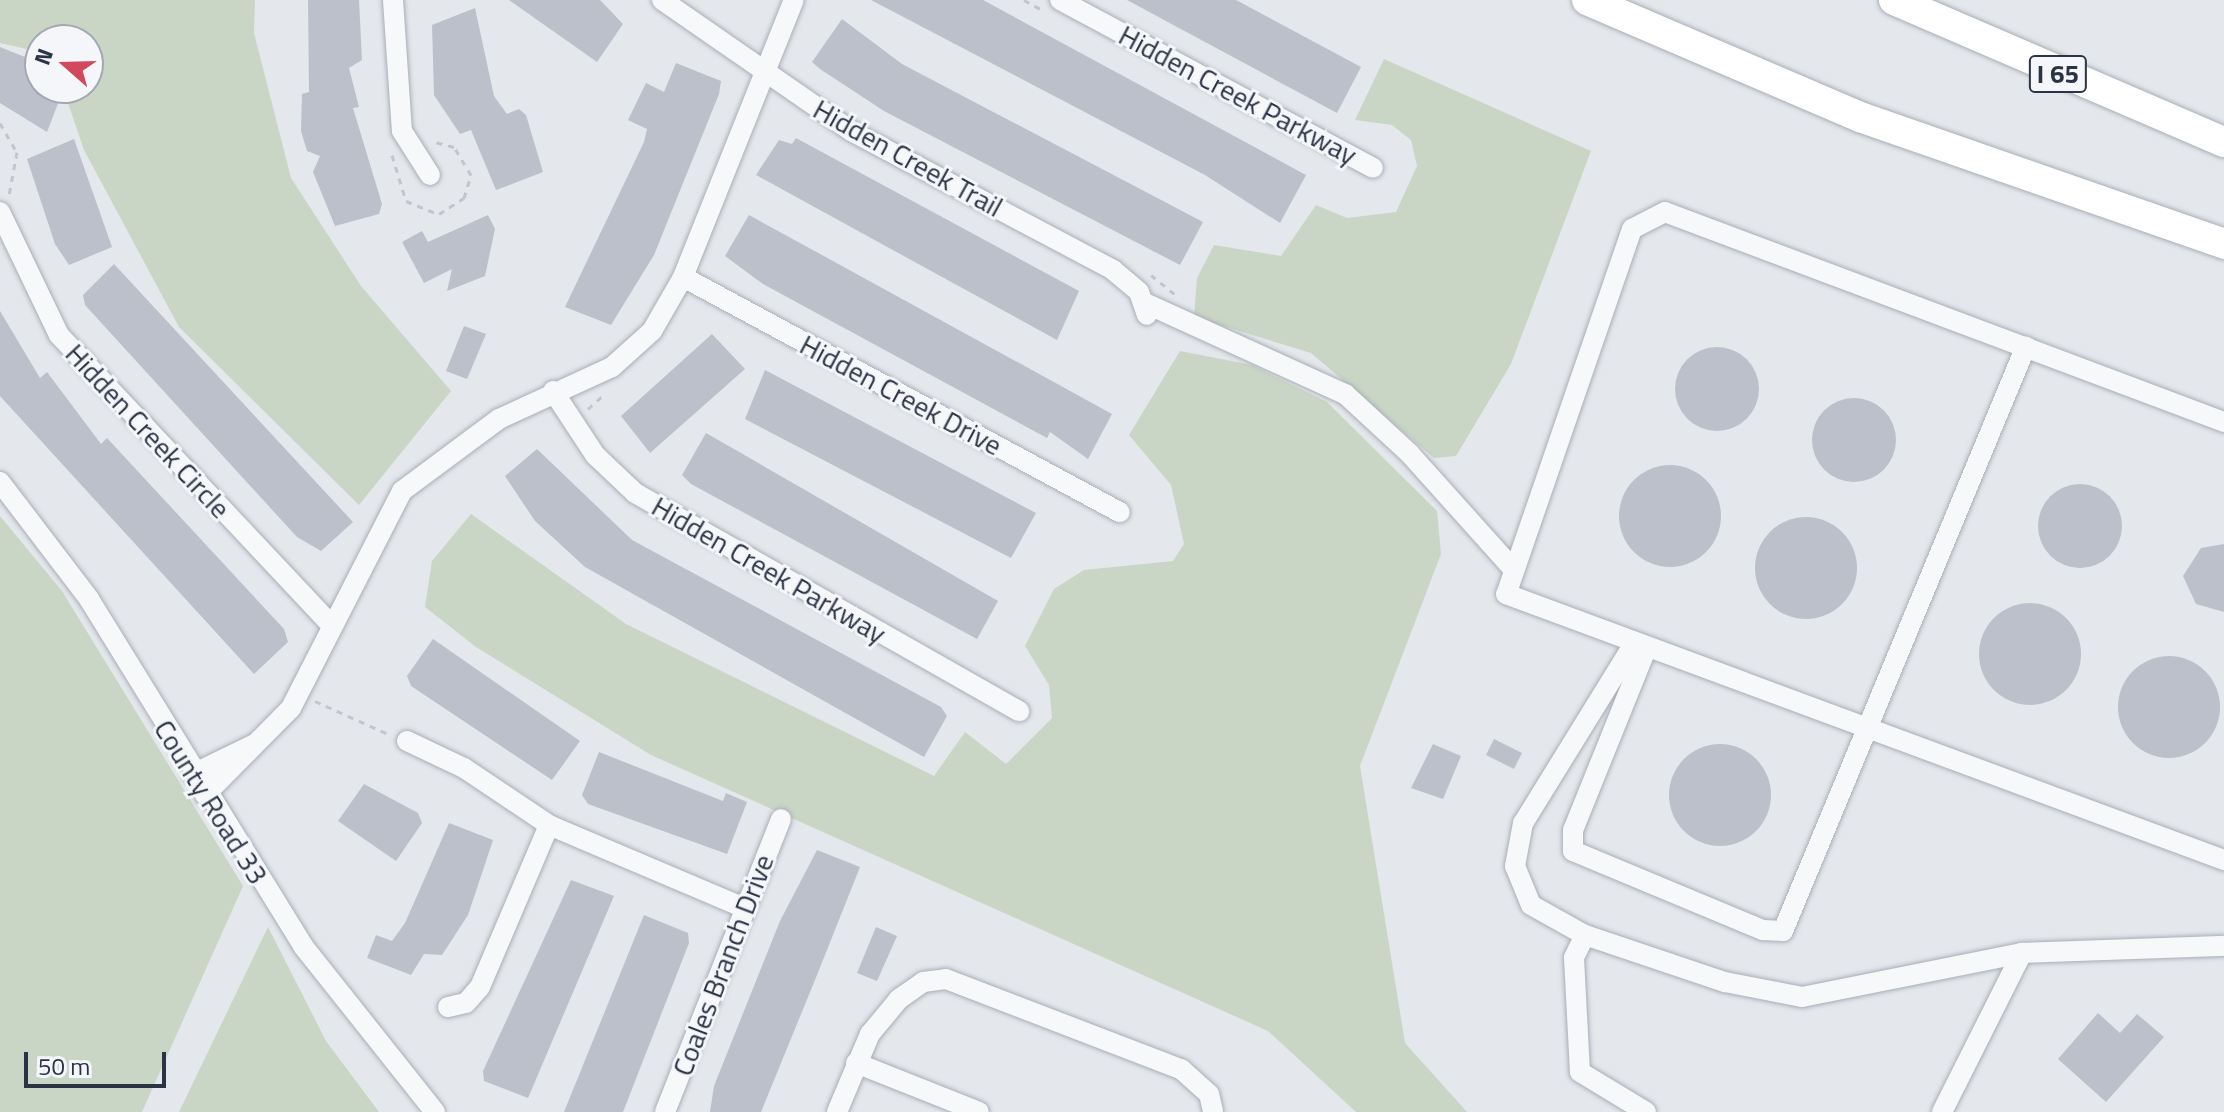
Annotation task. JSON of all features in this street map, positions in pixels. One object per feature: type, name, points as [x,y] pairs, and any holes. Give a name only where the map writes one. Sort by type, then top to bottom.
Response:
[{"type":"highway","points":[[1587,0],[1888,128],[2224,264]]},
{"type":"highway","name":"I 65","points":[[1894,0],[2224,142]]},
{"type":"highway","points":[[1888,128],[2224,244]]},
{"type":"street","points":[[393,0],[402,131],[430,175]]},
{"type":"street","name":"Hidden Creek Trail","points":[[662,0],[851,131],[1113,270],[1146,309],[1345,394],[1410,454],[1514,570]]},
{"type":"street","points":[[205,795],[299,692],[402,491],[499,419],[553,391],[587,380],[634,349],[683,277],[794,0]]},
{"type":"street","name":"Hidden Creek Parkway","points":[[1060,0],[1373,168]]},
{"type":"street","name":"Hidden Creek Circle","points":[[0,212],[59,335],[332,626]]},
{"type":"street","points":[[2224,422],[1696,220],[1665,212],[1641,220],[1632,229],[1506,594],[2224,860]]},
{"type":"street","name":"Hidden Creek Drive","points":[[683,277],[1120,512]]},
{"type":"street","points":[[1641,644],[1573,830],[1573,851],[1763,930],[1783,931],[1794,920],[2026,346]]},
{"type":"street","name":"Hidden Creek Parkway","points":[[553,391],[595,455],[635,493],[1019,711]]},
{"type":"street","name":"County Road 33","points":[[0,482],[89,599],[205,795],[333,988],[435,1112]]},
{"type":"street","points":[[1641,644],[1523,823],[1515,866],[1531,905],[1585,935],[1725,982],[1802,997],[2022,953],[2224,946]]},
{"type":"street","points":[[407,741],[464,768],[549,825],[745,908]]},
{"type":"street","points":[[193,774],[253,745]]},
{"type":"street","name":"Coales Branch Drive","points":[[665,1112],[781,819]]},
{"type":"street","points":[[448,1007],[480,987],[549,825]]},
{"type":"street","points":[[1585,935],[1574,958],[1580,1072],[1646,1112]]},
{"type":"street","points":[[1942,1112],[2022,953]]},
{"type":"street","points":[[837,1112],[856,1063],[899,999],[923,982],[946,979],[1181,1069],[1209,1094],[1213,1112]]},
{"type":"street","points":[[856,1063],[979,1112]]},
{"type":"path","points":[[588,420],[591,404],[610,389]]},
{"type":"path","points":[[299,692],[407,741]]},
{"type":"green space","points":[[0,0],[255,0],[254,33],[291,178],[361,286],[451,391],[359,505],[179,327],[84,150],[68,104],[104,104],[104,24],[24,24],[24,48],[0,43]]},
{"type":"green space","points":[[1384,59],[1591,151],[1511,364],[1456,456],[1434,458],[1311,353],[1194,317],[1197,278],[1214,245],[1281,256],[1316,205],[1347,218],[1396,212],[1417,166],[1411,140],[1392,125],[1355,120]]},
{"type":"green space","points":[[1180,351],[1252,365],[1327,402],[1437,511],[1441,554],[1360,766],[1405,1043],[1467,1112],[1356,1112],[1268,1031],[651,755],[476,647],[425,607],[432,561],[471,514],[626,624],[934,776],[965,732],[1006,764],[1052,718],[1049,685],[1025,646],[1054,589],[1084,570],[1173,561],[1184,544],[1171,485],[1129,435]]},
{"type":"green space","points":[[0,516],[62,591],[243,886],[142,1112],[0,1112]]},
{"type":"green space","points":[[268,927],[326,1041],[379,1112],[179,1112]]},
{"type":"building","points":[[308,0],[359,0],[362,60],[349,68],[359,107],[353,108],[382,204],[379,214],[335,226],[313,172],[320,156],[307,151],[301,131],[302,94],[309,92]]},
{"type":"building","points":[[509,0],[600,0],[623,24],[597,62]]},
{"type":"building","points":[[871,0],[983,0],[1306,175],[1280,223],[1205,175]]},
{"type":"building","points":[[1127,0],[1236,0],[1361,67],[1337,113]]},
{"type":"building","points":[[475,8],[494,96],[507,114],[519,109],[526,115],[543,172],[496,190],[471,130],[460,134],[434,95],[432,25]]},
{"type":"building","points":[[842,19],[902,64],[1203,222],[1180,265],[884,111],[820,69],[812,62]]},
{"type":"building","points":[[0,47],[24,57],[24,104],[58,104],[47,132],[0,103]]},
{"type":"building","points":[[676,63],[721,81],[719,94],[654,255],[611,325],[565,307],[644,142],[647,129],[628,120],[646,83],[664,92]]},
{"type":"building","points":[[796,138],[1079,291],[1057,340],[756,175],[779,140],[792,144]]},
{"type":"building","points":[[74,139],[112,247],[69,265],[55,244],[27,159]]},
{"type":"building","points":[[488,215],[495,229],[485,276],[447,291],[452,269],[424,283],[402,242],[422,231],[428,242]]},
{"type":"building","points":[[749,215],[1112,414],[1088,459],[1050,432],[1047,438],[763,284],[725,256]]},
{"type":"building","points":[[114,264],[353,522],[321,551],[297,537],[85,305],[83,295]]},
{"type":"building","points":[[0,311],[40,378],[47,372],[101,444],[107,438],[284,629],[288,642],[254,674],[0,396]]},
{"type":"building","points":[[464,326],[486,334],[467,379],[446,371]]},
{"type":"building","points":[[712,334],[745,369],[650,453],[621,416]]},
{"type":"building","points":[[1717,347],[1733,350],[1747,359],[1756,373],[1759,389],[1756,405],[1747,419],[1733,428],[1717,431],[1701,428],[1687,419],[1678,405],[1675,389],[1678,373],[1687,359],[1701,350]]},
{"type":"building","points":[[765,370],[1036,513],[1011,558],[745,419]]},
{"type":"building","points":[[1854,398],[1870,401],[1884,410],[1893,424],[1896,440],[1893,456],[1884,470],[1870,479],[1854,482],[1838,479],[1824,470],[1815,456],[1812,440],[1815,424],[1824,410],[1838,401]]},
{"type":"building","points":[[706,433],[998,601],[977,639],[691,484],[682,475]]},
{"type":"building","points":[[537,449],[632,540],[941,707],[947,716],[924,757],[585,567],[535,521],[505,476]]},
{"type":"building","points":[[1670,465],[1690,469],[1706,480],[1717,496],[1721,516],[1717,536],[1706,552],[1690,563],[1670,567],[1650,563],[1634,552],[1623,536],[1619,516],[1623,496],[1634,480],[1650,469]]},
{"type":"building","points":[[2080,484],[2096,487],[2110,496],[2119,510],[2122,526],[2119,542],[2110,556],[2096,565],[2080,568],[2064,565],[2050,556],[2041,542],[2038,526],[2041,510],[2050,496],[2064,487]]},
{"type":"building","points":[[1806,517],[1826,521],[1842,532],[1853,548],[1857,568],[1853,588],[1842,604],[1826,615],[1806,619],[1786,615],[1770,604],[1759,588],[1755,568],[1759,548],[1770,532],[1786,521]]},
{"type":"building","points":[[2224,544],[2224,612],[2196,604],[2183,576],[2201,548]]},
{"type":"building","points":[[2030,603],[2050,607],[2066,618],[2077,634],[2081,654],[2077,674],[2066,690],[2050,701],[2030,705],[2010,701],[1994,690],[1983,674],[1979,654],[1983,634],[1994,618],[2010,607]]},
{"type":"building","points":[[433,639],[580,741],[552,780],[411,686],[407,676]]},
{"type":"building","points":[[2169,656],[2189,660],[2205,671],[2216,687],[2220,707],[2216,727],[2205,743],[2189,754],[2169,758],[2149,754],[2133,743],[2122,727],[2118,707],[2122,687],[2133,671],[2149,660]]},
{"type":"building","points":[[1494,739],[1522,753],[1514,769],[1486,755]]},
{"type":"building","points":[[1433,744],[1461,756],[1443,799],[1411,788]]},
{"type":"building","points":[[1720,744],[1739,748],[1756,759],[1767,776],[1771,795],[1767,814],[1756,831],[1739,842],[1720,846],[1701,842],[1684,831],[1673,814],[1669,795],[1673,776],[1684,759],[1701,748]]},
{"type":"building","points":[[599,752],[723,801],[726,793],[747,802],[727,854],[588,804],[582,795]]},
{"type":"building","points":[[364,784],[418,813],[422,823],[396,861],[338,821]]},
{"type":"building","points":[[449,823],[493,840],[468,915],[442,955],[424,954],[411,975],[367,958],[376,935],[392,941],[405,923]]},
{"type":"building","points":[[817,850],[860,867],[817,975],[761,1112],[710,1112],[714,1086],[780,921]]},
{"type":"building","points":[[571,880],[614,896],[528,1098],[484,1081],[483,1071]]},
{"type":"building","points":[[644,915],[688,933],[689,943],[623,1112],[564,1112]]},
{"type":"building","points":[[876,927],[897,936],[877,981],[857,973]]},
{"type":"building","points":[[2098,1013],[2120,1033],[2137,1014],[2164,1037],[2106,1102],[2058,1059]]}]
